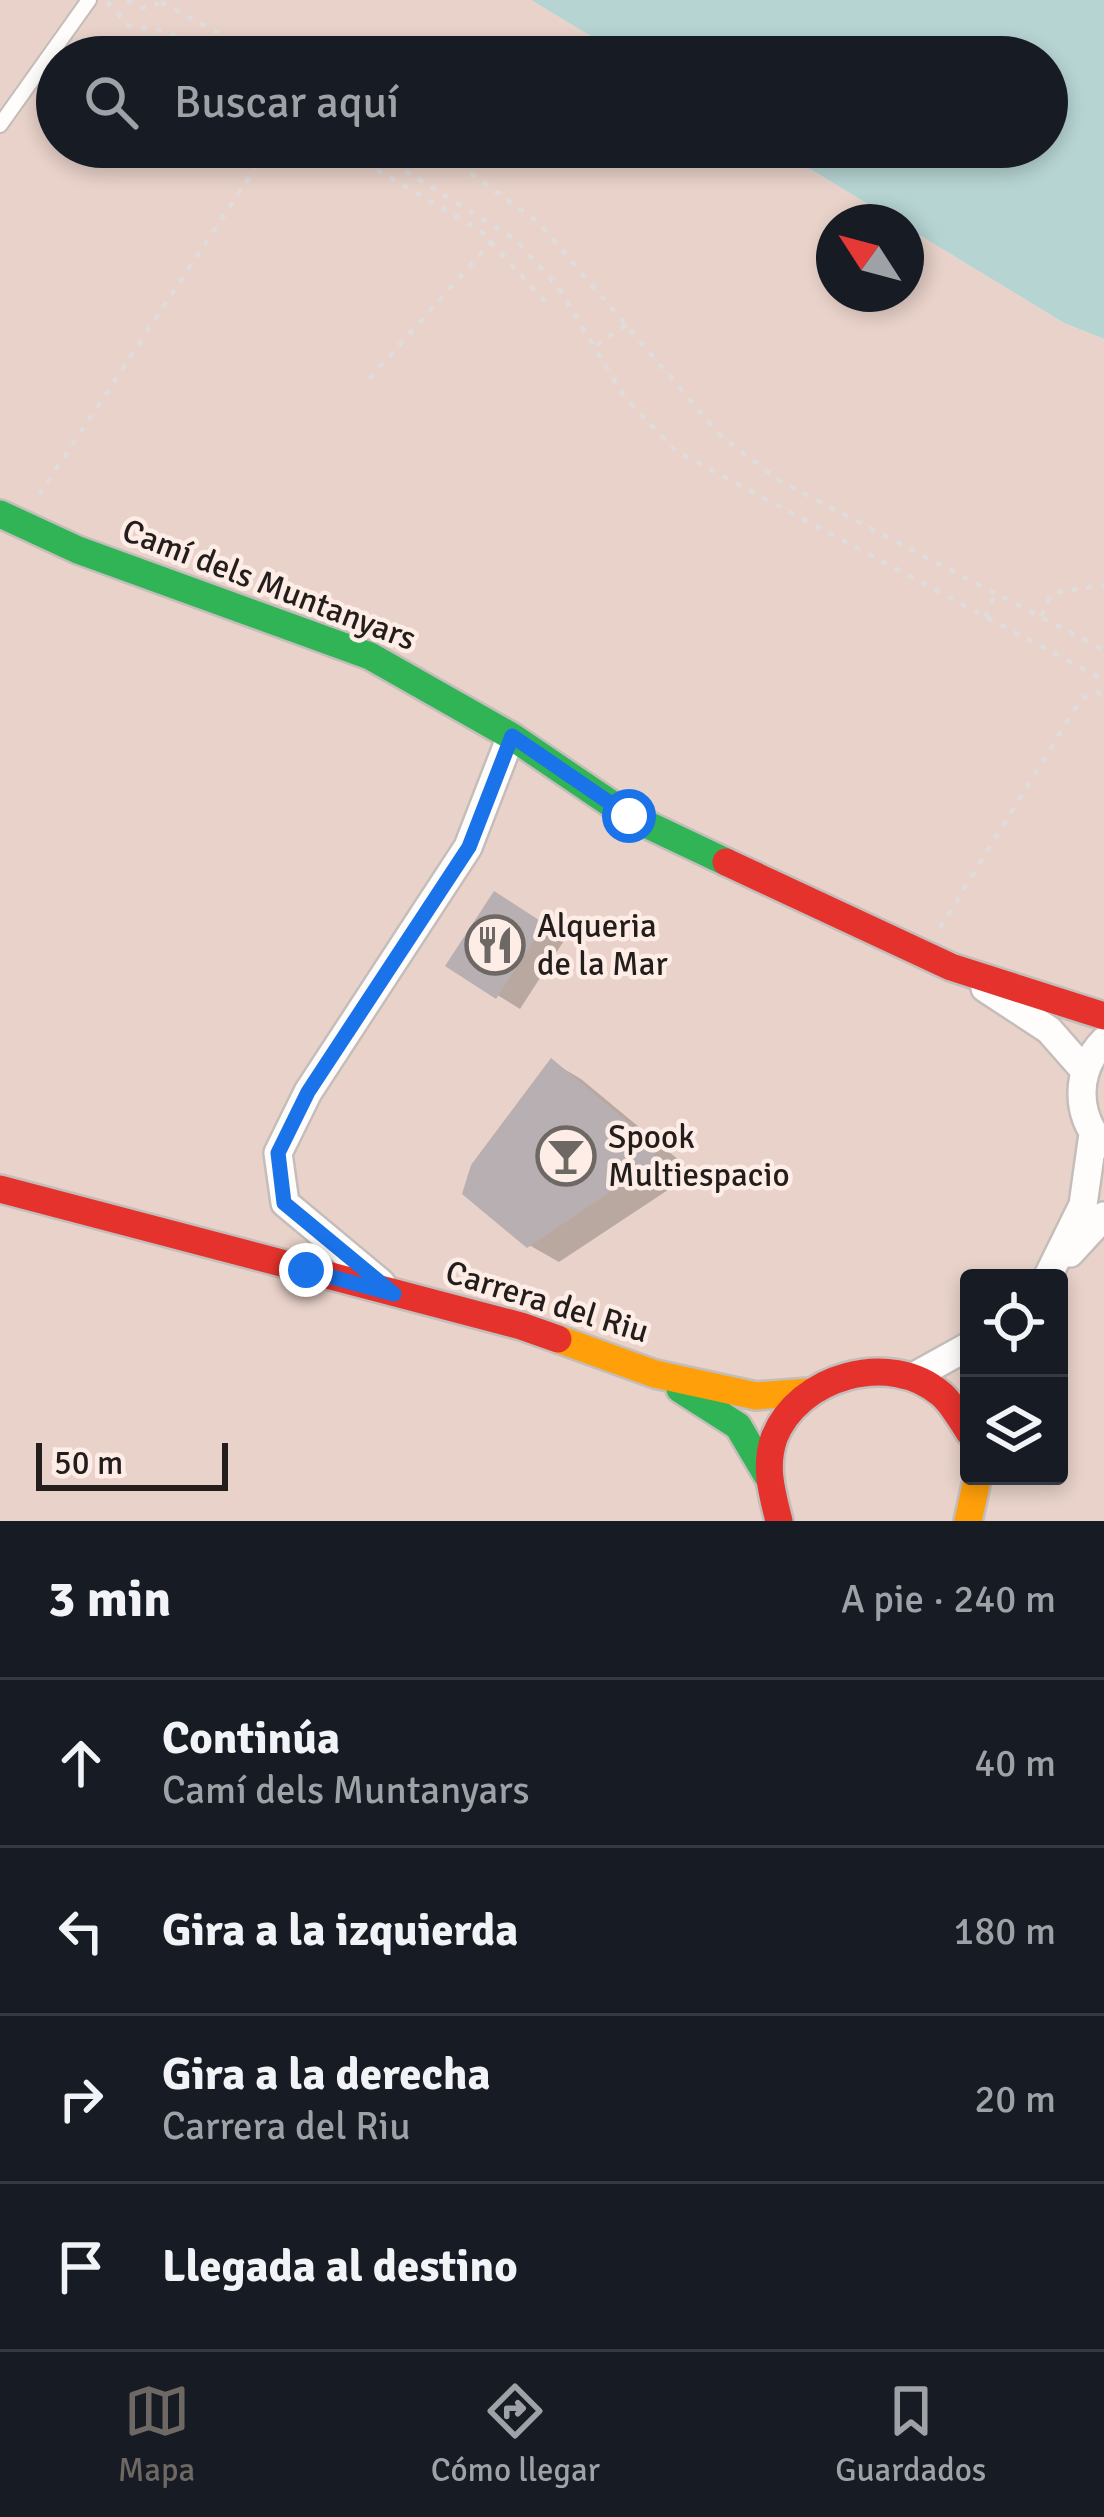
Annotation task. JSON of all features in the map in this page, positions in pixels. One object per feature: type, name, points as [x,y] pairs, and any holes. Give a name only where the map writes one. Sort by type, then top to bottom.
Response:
[{"type":"street","name":"Camí dels Muntanyars","points":[[9,519],[79,550],[370,656],[512,736],[629,816],[951,967],[1049,1030],[1084,1071]]},
{"type":"street","points":[[394,1294],[284,1203],[278,1153],[308,1092],[469,847],[512,736]]},
{"type":"street","name":"Camí dels Muntanyars","points":[[951,967],[1104,1016]]},
{"type":"street","points":[[1051,1269],[1083,1205],[1098,1140],[1084,1114],[1081,1092],[1084,1071],[1104,1041]]},
{"type":"street","name":"Carrera del Riu","points":[[0,1189],[521,1326],[656,1374],[757,1396],[809,1391],[841,1375],[877,1370],[913,1377]]},
{"type":"street","points":[[1054,1269],[1104,1216]]},
{"type":"street","points":[[960,1351],[913,1377],[960,1416]]},
{"type":"street","name":"Carrera del Riu","points":[[656,1374],[738,1426],[767,1475]]},
{"type":"street","points":[[778,1521],[767,1475],[772,1443],[787,1415],[809,1391]]},
{"type":"street","points":[[970,1520],[976,1485]]},
{"type":"lane","points":[[63,36],[88,0]]},
{"type":"lane","points":[[0,125],[36,74]]},
{"type":"path","points":[[106,0],[129,26],[175,36]]},
{"type":"path","points":[[127,0],[142,8],[161,1],[224,36]]},
{"type":"path","points":[[9,519],[254,168]]},
{"type":"path","points":[[373,168],[493,240],[547,304]]},
{"type":"path","points":[[403,168],[516,240],[558,287],[625,398],[676,451],[1104,680]]},
{"type":"path","points":[[463,168],[538,222],[720,435],[747,459],[780,481],[1102,649],[1104,638]]},
{"type":"path","points":[[369,379],[493,240]]},
{"type":"path","points":[[596,345],[626,325]]},
{"type":"path","points":[[1040,616],[1052,593],[1104,585]]},
{"type":"path","points":[[985,617],[995,592]]},
{"type":"path","points":[[924,954],[1081,699],[1097,692],[1104,696]]},
{"type":"shaded area","points":[[0,0],[531,0],[590,36],[36,36],[36,168],[808,168],[867,204],[816,204],[816,312],[924,312],[924,238],[1064,323],[1104,339],[1104,1521],[0,1521]]},
{"type":"water","points":[[531,0],[1104,0],[1104,339],[1064,323],[924,238],[924,204],[867,204],[808,168],[1068,168],[1068,36],[590,36]]},
{"type":"building","name":"Alqueria de la Mar","points":[[494,891],[545,924],[496,999],[445,966]]},
{"type":"building","name":"Spook Multiespacio","points":[[551,1058],[658,1147],[650,1165],[527,1248],[462,1194],[471,1165]]},
{"type":"traffic: fast","points":[[0,514],[78,550],[370,656],[511,736],[629,816],[726,862]]},
{"type":"traffic: fast","points":[[680,1389],[738,1426],[767,1475]]},
{"type":"traffic: slow","points":[[558,1339],[655,1374],[756,1396],[809,1392]]},
{"type":"traffic: slow","points":[[968,1521],[976,1485]]},
{"type":"traffic: jam","points":[[726,862],[951,967],[1104,1016]]},
{"type":"traffic: jam","points":[[0,1189],[558,1339]]},
{"type":"traffic: jam","points":[[779,1521],[769,1470],[774,1438],[786,1417],[824,1385],[872,1372],[897,1374],[920,1381],[945,1398],[960,1418]]},
{"type":"place","name":"Alqueria de la Mar","points":[[495,945]]},
{"type":"place","name":"Spook Multiespacio","points":[[566,1156]]},
{"type":"route","points":[[306,1270],[394,1294],[284,1203],[278,1153],[308,1092],[469,847],[512,736],[629,816]]}]
